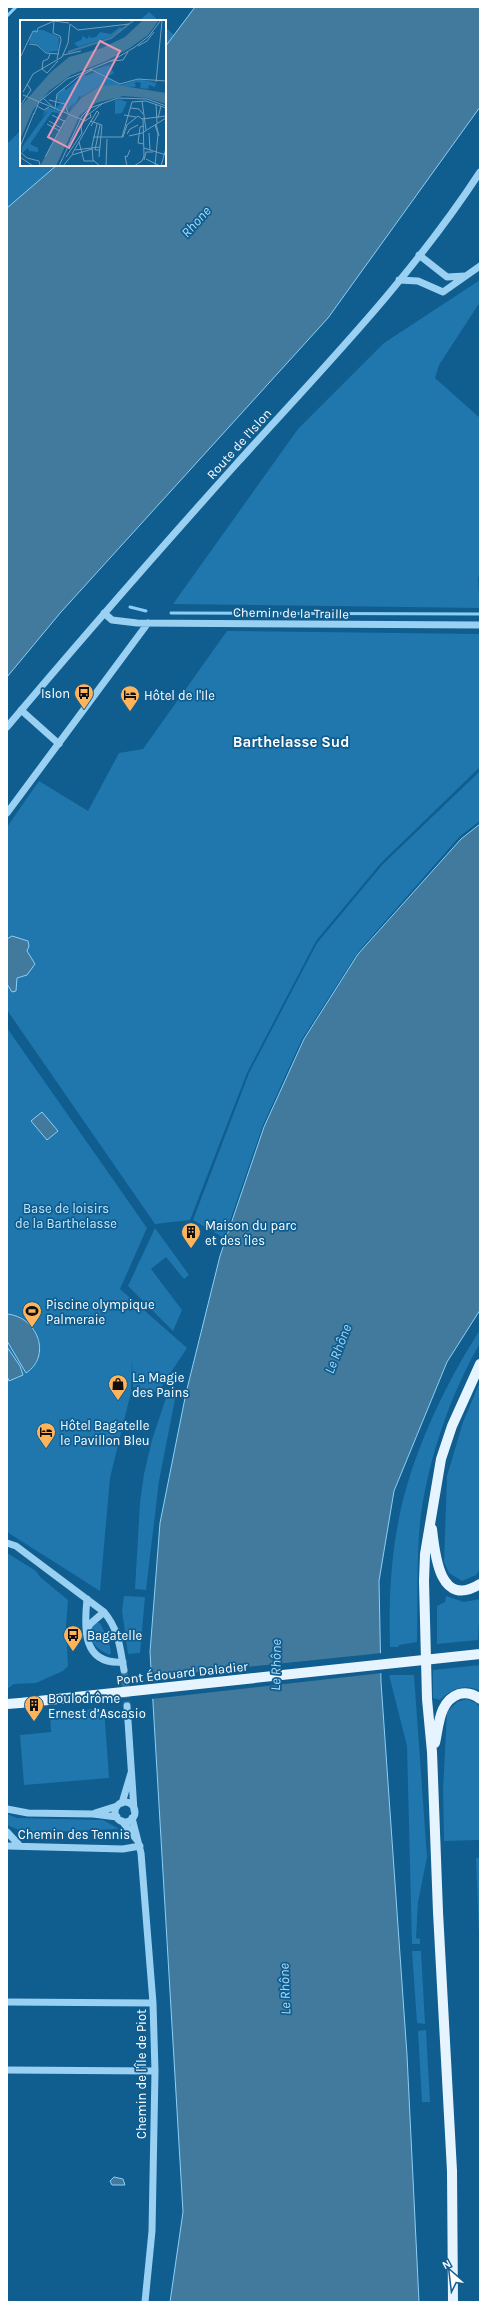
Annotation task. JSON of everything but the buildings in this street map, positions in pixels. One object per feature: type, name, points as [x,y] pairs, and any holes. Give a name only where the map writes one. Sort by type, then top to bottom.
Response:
[{"type":"main road","points":[[454,2300],[452,2171],[438,1912],[432,1752],[427,1699],[424,1581],[431,1517],[441,1459],[447,1439],[480,1364]]},
{"type":"main road","points":[[431,1517],[440,1576],[447,1586],[458,1590],[471,1589],[480,1584]]},
{"type":"main road","name":"Pont Édouard Daladier","points":[[7,1704],[480,1654]]},
{"type":"main road","points":[[432,1752],[442,1709],[447,1702],[462,1693],[470,1693],[480,1699]]},
{"type":"street","name":"Route de l'Islon","points":[[7,727],[104,613],[326,367],[419,255],[480,172]]},
{"type":"street","points":[[419,255],[447,277],[458,277],[471,273]]},
{"type":"street","points":[[399,280],[418,281],[443,292],[480,266]]},
{"type":"street","name":"Chemin de la Traille","points":[[104,613],[112,620],[148,623],[480,626]]},
{"type":"street","points":[[7,813],[148,623]]},
{"type":"street","points":[[21,710],[59,744]]},
{"type":"street","points":[[7,1543],[16,1546],[104,1612],[114,1626],[120,1640],[124,1670]]},
{"type":"street","points":[[87,1599],[86,1631],[89,1647],[93,1654],[103,1659],[123,1662]]},
{"type":"street","points":[[86,1631],[90,1624],[104,1612]]},
{"type":"street","points":[[7,1809],[28,1813],[93,1814],[119,1819],[132,1818],[134,1810],[127,1706]]},
{"type":"street","points":[[132,1767],[120,1804],[115,1812],[140,1846]]},
{"type":"street","points":[[93,1814],[120,1804],[131,1804],[134,1810]]},
{"type":"street","name":"Chemin de l'Île de Piot","points":[[132,1818],[140,1846],[153,2003],[155,2071],[152,2231],[145,2302]]},
{"type":"street","points":[[7,1832],[20,1846]]},
{"type":"street","name":"Chemin des Tennis","points":[[7,1846],[123,1849],[140,1846]]},
{"type":"street","points":[[7,2002],[153,2003]]},
{"type":"street","points":[[7,2070],[155,2071]]},
{"type":"green space","points":[[149,12],[158,20],[140,20]]},
{"type":"green space","points":[[166,28],[174,35],[166,46]]},
{"type":"green space","points":[[20,131],[20,166],[56,166],[7,208],[7,144]]},
{"type":"green space","points":[[480,280],[480,302],[439,365],[435,378],[480,418],[480,571],[478,579],[480,608],[173,604],[298,429],[384,343]]},
{"type":"green space","points":[[227,631],[480,634],[480,767],[381,863],[316,941],[247,1073],[190,1220],[155,1224],[7,1010],[7,827],[39,781],[88,811],[119,753],[143,749]]},
{"type":"green space","points":[[480,771],[480,821],[460,836],[358,952],[302,1039],[263,1125],[224,1238],[193,1220],[249,1073],[317,943],[383,864]]},
{"type":"green space","name":"Base de loisirs de la Barthelasse","points":[[7,1028],[147,1228],[120,1289],[187,1348],[158,1392],[133,1387],[132,1360],[131,1392],[110,1478],[100,1591],[7,1532]]},
{"type":"green space","points":[[155,1228],[189,1275],[184,1279],[166,1257],[151,1269],[182,1310],[173,1331],[128,1286]]},
{"type":"green space","points":[[480,1330],[480,1343],[459,1384],[443,1426],[430,1469],[425,1492],[418,1546],[417,1642],[399,1645],[398,1647],[390,1647],[391,1573],[397,1529],[409,1478],[418,1452],[440,1400],[466,1352]]},
{"type":"green space","points":[[480,1382],[480,1569],[476,1575],[462,1581],[449,1573],[444,1562],[447,1476],[463,1422]]},
{"type":"green space","points":[[168,1392],[176,1394],[159,1481],[146,1590],[135,1589],[140,1502],[144,1474],[152,1440]]},
{"type":"green space","points":[[7,1553],[36,1571],[40,1577],[68,1600],[66,1626],[68,1666],[63,1671],[36,1683],[14,1684],[7,1689]]},
{"type":"green space","points":[[124,1596],[145,1597],[140,1653],[128,1654],[122,1611]]},
{"type":"green space","points":[[446,1596],[464,1602],[480,1599],[478,1640],[437,1644],[437,1606],[445,1602]]},
{"type":"green space","points":[[96,1623],[100,1623],[105,1634],[111,1653],[110,1655],[97,1647],[90,1636],[92,1626]]},
{"type":"green space","points":[[480,1665],[480,1691],[469,1687],[464,1687],[454,1690],[440,1700],[433,1698],[433,1670]]},
{"type":"green space","points":[[389,1675],[414,1675],[427,1857],[418,1902],[416,1938],[420,1939],[420,1944],[412,1944],[407,1746]]},
{"type":"green space","points":[[467,1699],[476,1703],[480,1708],[480,1840],[444,1841],[443,1790],[447,1712],[457,1702]]},
{"type":"green space","points":[[104,1708],[109,1778],[24,1785],[20,1735],[51,1732],[50,1713]]},
{"type":"green space","points":[[7,1814],[17,1818],[103,1820],[119,1829],[26,1833],[7,1825]]},
{"type":"green space","points":[[476,1858],[480,1858],[479,1936]]},
{"type":"green space","points":[[412,1951],[421,1951],[425,2024],[417,2023]]},
{"type":"green space","points":[[426,2030],[430,2102],[422,2102],[418,2031]]},
{"type":"water","name":"Rhone","points":[[195,7],[480,7],[480,107],[328,318],[61,612],[7,677],[7,208],[56,166],[166,166],[166,46]]},
{"type":"water","name":"Le Rhône","points":[[480,824],[480,1310],[447,1362],[394,1491],[379,1581],[381,1682],[407,2055],[419,2302],[170,2302],[183,2212],[150,1652],[160,1523],[186,1393],[220,1256],[264,1127],[304,1039],[358,954],[461,839]]},
{"type":"water","points":[[12,936],[28,941],[29,946],[27,951],[35,964],[27,975],[17,978],[16,991],[12,992],[7,984],[7,939]]},
{"type":"water","points":[[42,1112],[58,1131],[47,1140],[31,1121]]},
{"type":"water","points":[[7,1314],[18,1317],[27,1322],[38,1338],[40,1348],[38,1357],[34,1366],[26,1373],[7,1341]]},
{"type":"water","points":[[7,1347],[20,1366],[23,1375],[9,1381],[7,1376]]},
{"type":"water","points":[[114,2177],[123,2179],[125,2185],[112,2185],[110,2181]]},
{"type":"pier","points":[[382,1653],[382,1673],[151,1699],[149,1677]]},
{"type":"waterway","points":[[7,16],[16,7]]},
{"type":"waterway","points":[[130,607],[146,611]]},
{"type":"waterway","points":[[171,613],[480,614]]},
{"type":"tunnel","points":[[124,1670],[127,1706]]},
{"type":"place","name":"Islon","points":[[84,710]]},
{"type":"place","name":"Hôtel de l'Ile","points":[[130,712]]},
{"type":"place","name":"Maison du parc et des îles","points":[[191,1249]]},
{"type":"place","name":"Piscine olympique Palmeraie","points":[[32,1328]]},
{"type":"place","name":"La Magie des Pains","points":[[118,1401]]},
{"type":"place","name":"Hôtel Bagatelle le Pavillon Bleu","points":[[46,1449]]},
{"type":"place","name":"Bagatelle","points":[[73,1652]]},
{"type":"place","name":"Boulodrôme Ernest d’Ascasio","points":[[34,1722]]},
{"type":"district","name":"Barthelasse Sud","points":[[291,742]]}]
